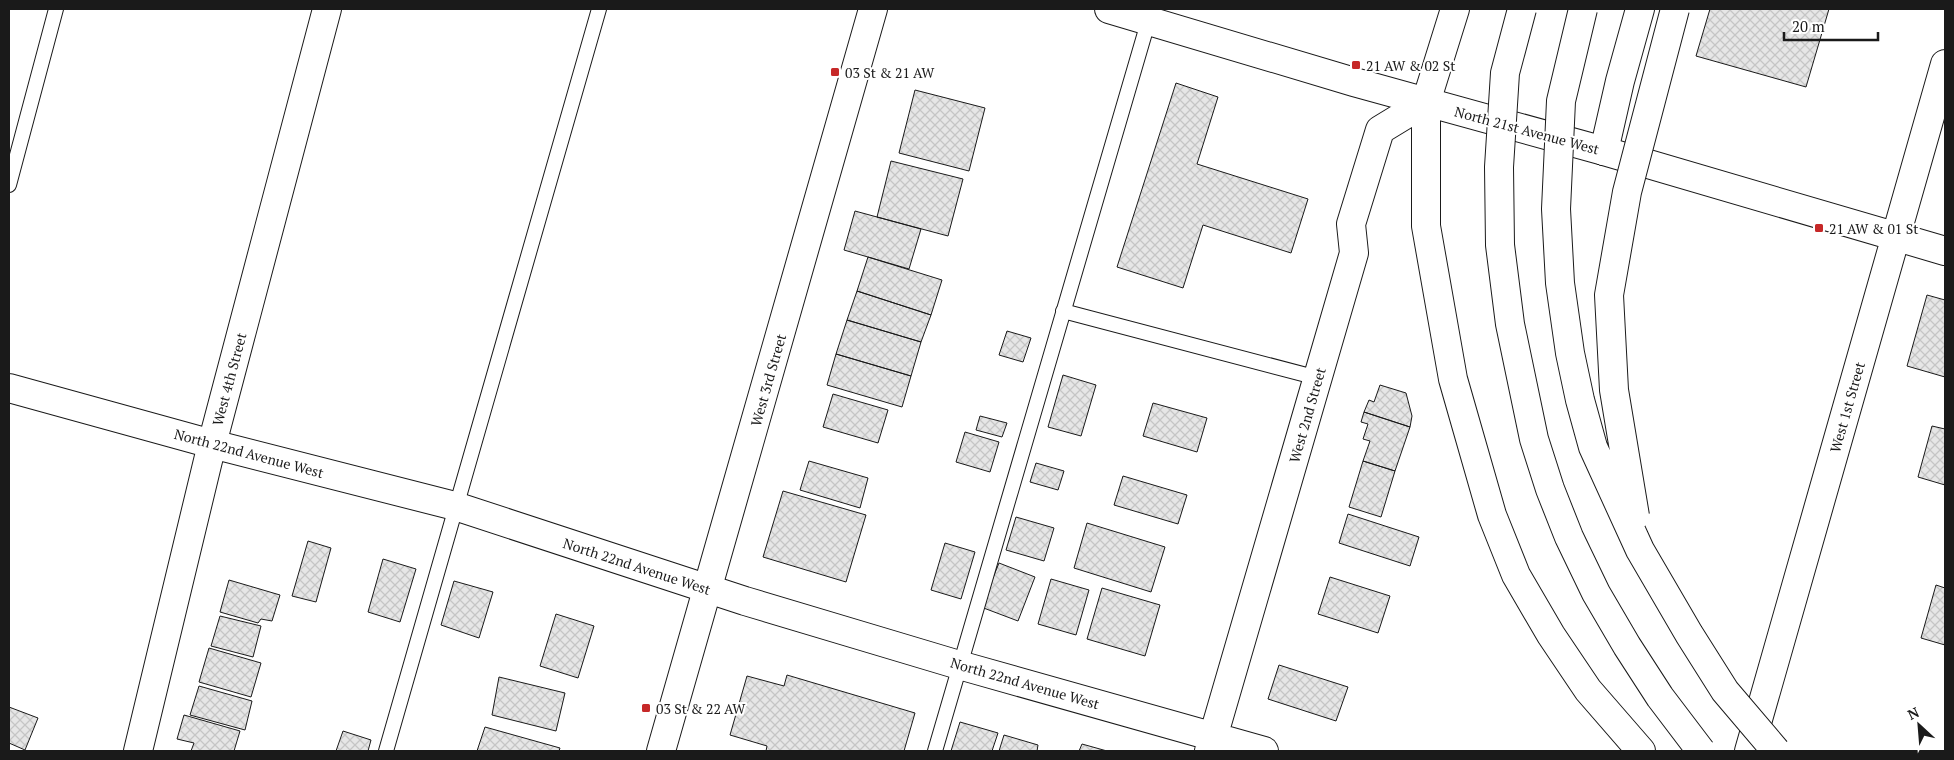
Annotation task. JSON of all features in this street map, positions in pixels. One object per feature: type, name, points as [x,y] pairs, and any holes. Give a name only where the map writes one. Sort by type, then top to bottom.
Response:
[{"type":"main road","name":"West 4th Street","points":[[138,751],[212,444],[327,9]]},
{"type":"main road","name":"West 3rd Street","points":[[662,751],[873,9]]},
{"type":"main road","name":"North 21st Avenue West","points":[[1109,9],[1149,19],[1354,82],[1604,151],[1945,251]]},
{"type":"main road","points":[[1455,9],[1426,102],[1426,226],[1453,379],[1492,515],[1516,575],[1551,635],[1588,690],[1641,751]]},
{"type":"main road","points":[[1522,9],[1505,73],[1499,167],[1500,245],[1510,324],[1534,439],[1550,489],[1566,529],[1596,593],[1660,697],[1701,751]]},
{"type":"main road","points":[[1583,9],[1561,101],[1556,209],[1560,283],[1580,400],[1593,447],[1640,550],[1725,691],[1776,751]]},
{"type":"main road","points":[[1604,151],[1620,81],[1640,9]]},
{"type":"main road","points":[[1640,550],[1614,390],[1609,295],[1627,192],[1675,9]]},
{"type":"main road","name":"West 1st Street","points":[[1749,751],[1945,64]]},
{"type":"main road","name":"West 2nd Street","points":[[1212,744],[1354,253],[1351,224],[1380,130],[1426,102]]},
{"type":"main road","name":"North 22nd Avenue West","points":[[9,388],[212,444],[455,506],[709,590],[1212,744],[1264,751]]},
{"type":"lane","points":[[9,185],[56,9]]},
{"type":"lane","points":[[386,751],[599,9]]},
{"type":"lane","points":[[935,751],[1149,19]]},
{"type":"lane","points":[[1063,311],[1318,378]]},
{"type":"building","points":[[1710,9],[1829,9],[1806,87],[1696,56]]},
{"type":"building","points":[[1176,83],[1218,97],[1197,164],[1308,199],[1291,253],[1203,225],[1183,288],[1117,267]]},
{"type":"building","points":[[915,90],[985,108],[969,171],[899,153]]},
{"type":"building","points":[[891,161],[963,179],[948,236],[877,217]]},
{"type":"building","points":[[855,211],[921,229],[909,269],[844,250]]},
{"type":"building","points":[[868,257],[942,280],[931,315],[857,291]]},
{"type":"building","points":[[857,291],[931,315],[921,342],[847,320]]},
{"type":"building","points":[[1927,295],[1945,300],[1945,377],[1907,366]]},
{"type":"building","points":[[847,320],[921,342],[911,376],[836,354]]},
{"type":"building","points":[[1007,331],[1031,338],[1023,362],[999,355]]},
{"type":"building","points":[[836,354],[911,376],[902,407],[827,385]]},
{"type":"building","points":[[1063,375],[1096,385],[1081,436],[1048,427]]},
{"type":"building","points":[[1380,385],[1406,393],[1412,416],[1410,427],[1364,412],[1369,400],[1374,402]]},
{"type":"building","points":[[833,394],[888,410],[878,443],[823,427]]},
{"type":"building","points":[[1153,403],[1207,418],[1197,452],[1143,436]]},
{"type":"building","points":[[1364,412],[1410,427],[1395,471],[1363,461],[1370,441],[1363,439],[1368,424],[1361,422]]},
{"type":"building","points":[[980,416],[1007,423],[1002,437],[976,430]]},
{"type":"building","points":[[1932,426],[1945,429],[1945,485],[1918,477]]},
{"type":"building","points":[[965,432],[999,442],[990,472],[956,462]]},
{"type":"building","points":[[809,461],[868,478],[860,508],[800,490]]},
{"type":"building","points":[[1363,461],[1395,471],[1381,517],[1349,507]]},
{"type":"building","points":[[1036,463],[1064,471],[1058,490],[1030,482]]},
{"type":"building","points":[[1123,476],[1187,495],[1178,524],[1114,505]]},
{"type":"building","points":[[783,491],[866,515],[846,582],[763,557]]},
{"type":"building","points":[[1348,514],[1419,537],[1410,566],[1339,543]]},
{"type":"building","points":[[1016,517],[1054,528],[1044,561],[1006,550]]},
{"type":"building","points":[[1087,523],[1165,547],[1151,592],[1074,568]]},
{"type":"building","points":[[308,541],[331,548],[316,602],[292,596]]},
{"type":"building","points":[[945,543],[975,552],[961,599],[931,590]]},
{"type":"building","points":[[383,559],[416,569],[400,622],[368,612]]},
{"type":"building","points":[[999,563],[1035,577],[1018,621],[981,607]]},
{"type":"building","points":[[1330,577],[1390,596],[1378,633],[1318,614]]},
{"type":"building","points":[[1051,579],[1089,590],[1076,635],[1038,624]]},
{"type":"building","points":[[229,580],[280,595],[272,621],[261,619],[258,623],[220,612]]},
{"type":"building","points":[[454,581],[493,592],[479,638],[441,625]]},
{"type":"building","points":[[1936,585],[1945,588],[1945,645],[1921,638]]},
{"type":"building","points":[[1102,588],[1160,605],[1145,656],[1087,639]]},
{"type":"building","points":[[556,614],[594,626],[578,678],[540,666]]},
{"type":"building","points":[[220,616],[261,626],[253,657],[211,646]]},
{"type":"building","points":[[209,648],[261,663],[251,697],[199,682]]},
{"type":"building","points":[[1279,665],[1348,687],[1336,721],[1268,699]]},
{"type":"building","points":[[787,675],[915,713],[904,751],[766,751],[767,746],[730,735],[747,676],[784,686]]},
{"type":"building","points":[[499,677],[565,693],[556,731],[492,715]]},
{"type":"building","points":[[199,686],[252,701],[245,730],[190,715]]},
{"type":"building","points":[[9,707],[38,718],[25,750],[9,743]]},
{"type":"building","points":[[184,715],[240,731],[234,751],[191,751],[194,743],[177,739]]},
{"type":"building","points":[[960,722],[998,733],[992,751],[951,751]]},
{"type":"building","points":[[485,727],[560,748],[559,751],[477,751]]},
{"type":"building","points":[[343,731],[371,740],[368,751],[336,751]]},
{"type":"building","points":[[1004,735],[1038,745],[1037,751],[999,751]]},
{"type":"building","points":[[1082,744],[1107,751],[1079,751]]},
{"type":"place","name":"21 AW & 02 St","points":[[1356,65]]},
{"type":"place","name":"03 St & 21 AW","points":[[835,72]]},
{"type":"place","name":"21 AW & 01 St","points":[[1819,228]]},
{"type":"place","name":"03 St & 22 AW","points":[[646,708]]}]
